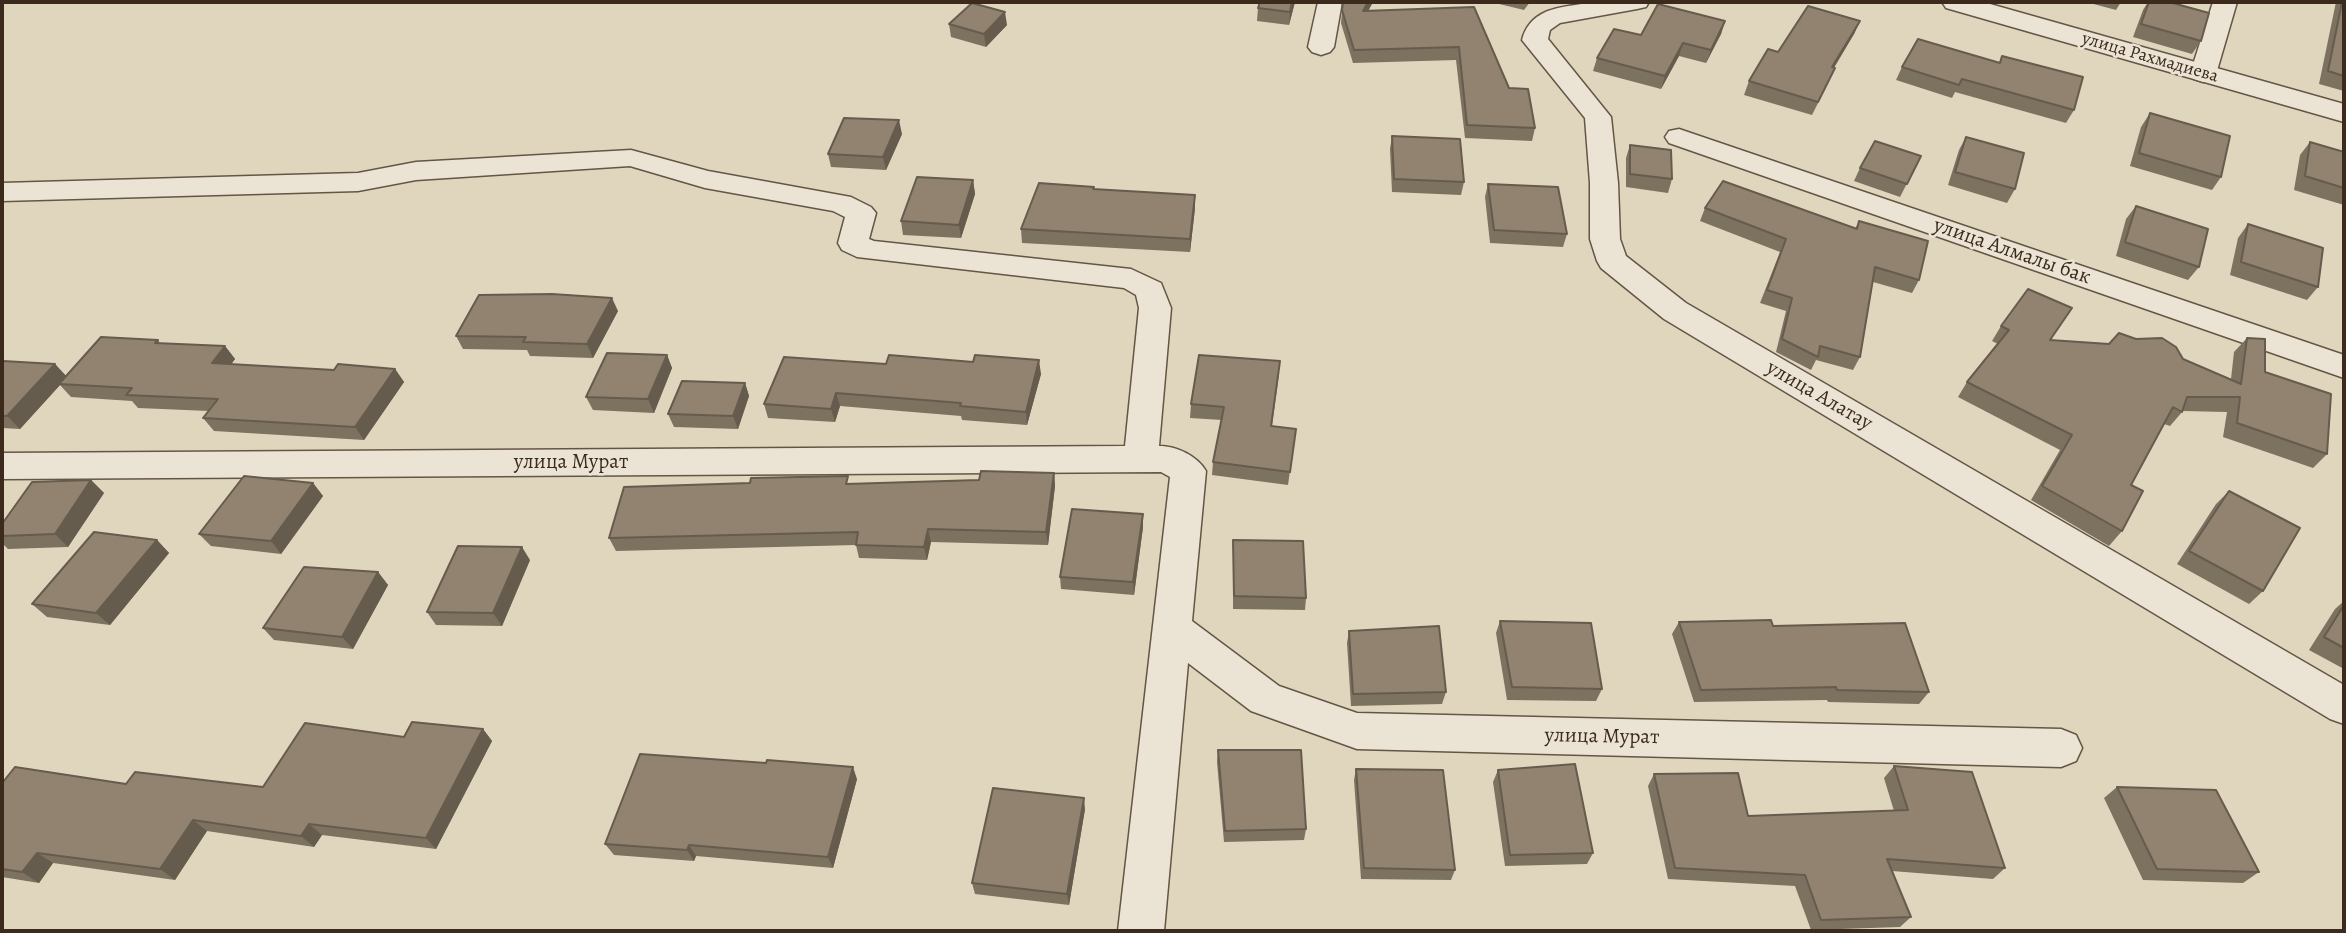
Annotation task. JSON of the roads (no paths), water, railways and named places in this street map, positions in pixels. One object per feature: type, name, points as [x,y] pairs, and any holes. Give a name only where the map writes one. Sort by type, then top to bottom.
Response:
[{"type":"street","points":[[1321,47],[1331,2]]},
{"type":"street","name":"улица Алатау","points":[[1637,2],[1552,17],[1538,27],[1535,40],[1598,117],[1604,183],[1605,239],[1612,261],[1675,311],[2344,706]]},
{"type":"street","name":"улица Рахмадиева","points":[[1955,2],[2344,113]]},
{"type":"street","points":[[2203,74],[2225,2]]},
{"type":"street","name":"улица Алмалы бак","points":[[1679,137],[2344,367]]},
{"type":"street","points":[[2,192],[358,182],[416,172],[631,158],[705,179],[841,203],[861,213],[853,243],[868,250],[1131,279],[1150,290],[1155,308],[1141,459]]},
{"type":"street","name":"улица Мурат","points":[[2,467],[1166,459],[1188,471],[1172,628],[1265,699],[1357,731],[2061,748]]},
{"type":"street","points":[[1142,931],[1172,628]]}]
